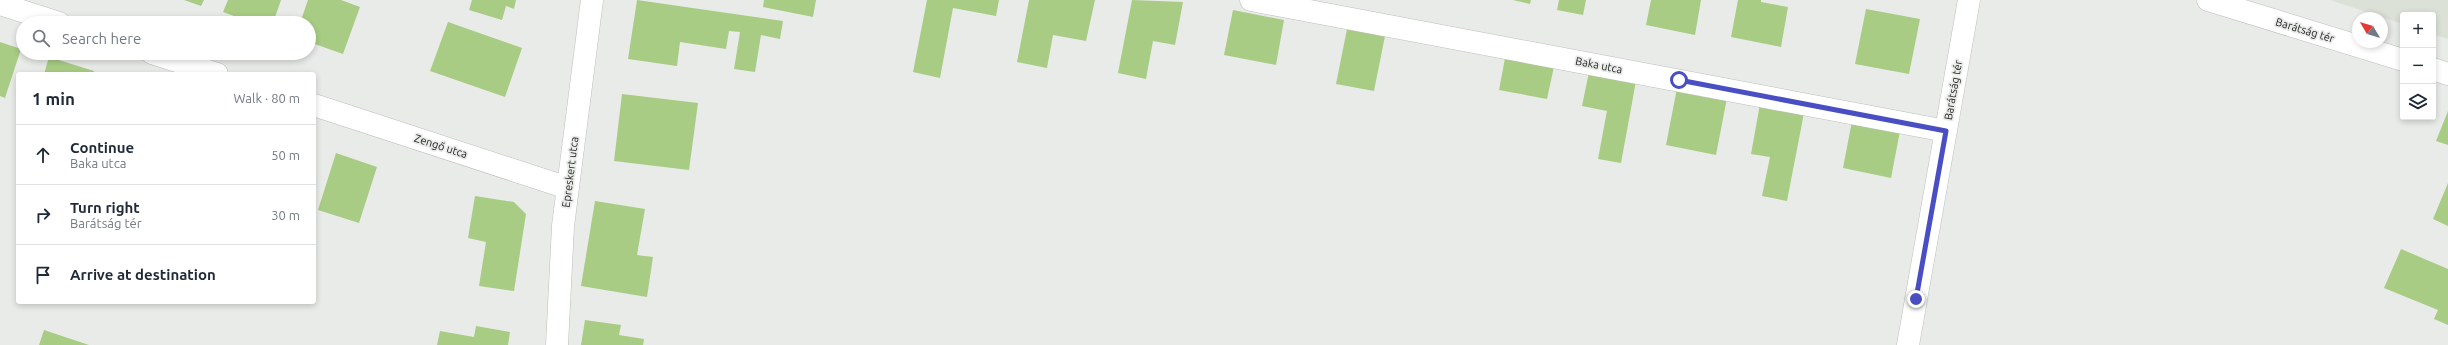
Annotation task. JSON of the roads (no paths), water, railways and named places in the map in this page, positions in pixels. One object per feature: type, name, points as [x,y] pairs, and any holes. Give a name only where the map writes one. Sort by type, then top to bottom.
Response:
[{"type":"street","name":"Epreskert utca","points":[[557,345],[563,226],[592,0]]},
{"type":"street","name":"Baka utca","points":[[1252,0],[1946,131]]},
{"type":"street","name":"Barátság tér","points":[[1908,345],[1969,0]]},
{"type":"street","name":"Barátság tér","points":[[2208,0],[2400,59]]},
{"type":"street","points":[[0,4],[37,16]]},
{"type":"street","points":[[174,60],[211,72]]},
{"type":"street","points":[[2436,70],[2448,74]]},
{"type":"street","name":"Zengő utca","points":[[316,106],[568,188]]}]
